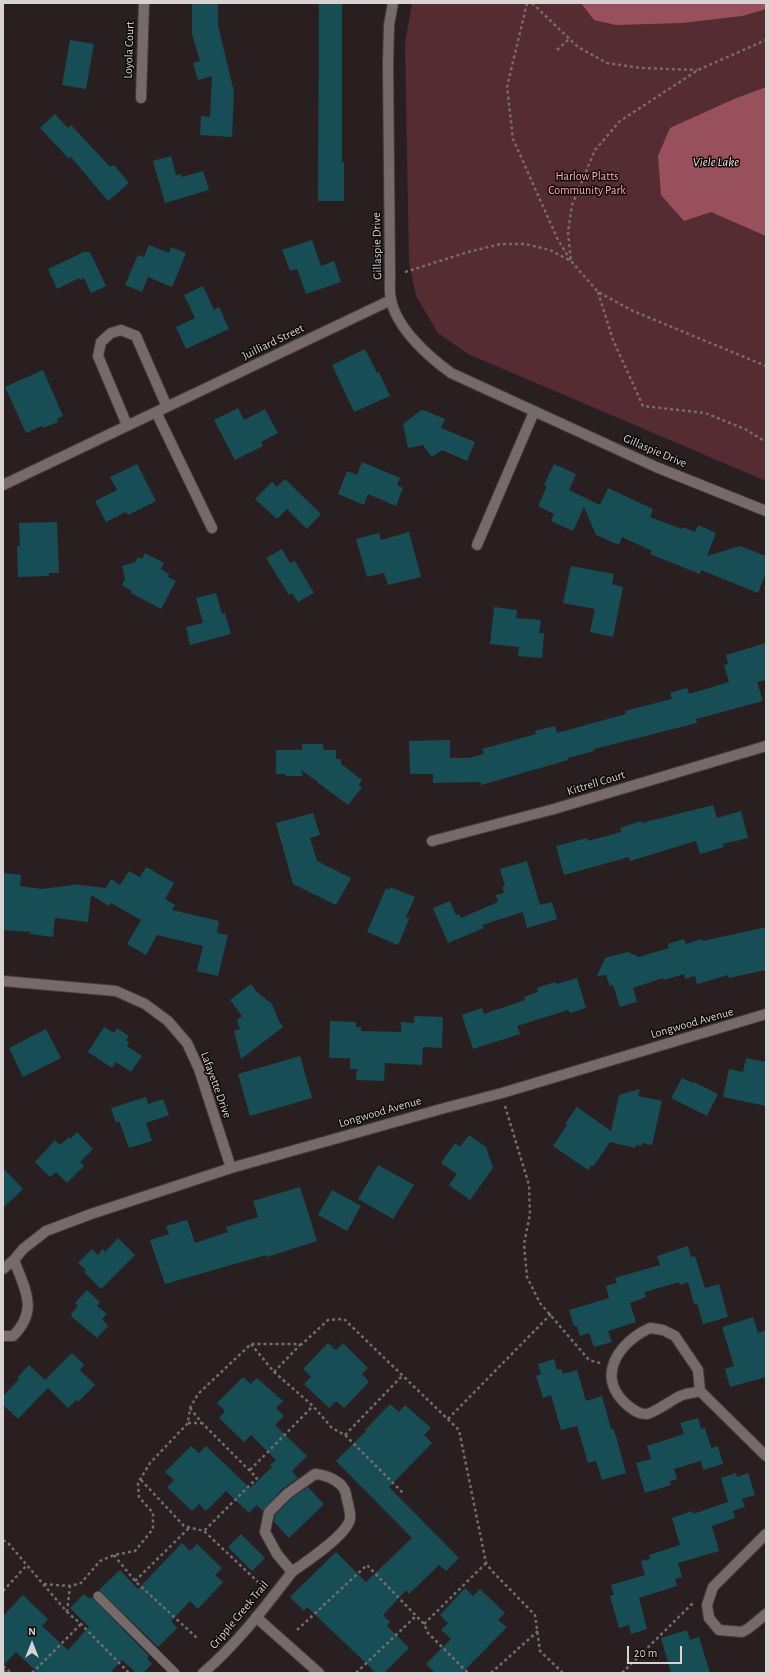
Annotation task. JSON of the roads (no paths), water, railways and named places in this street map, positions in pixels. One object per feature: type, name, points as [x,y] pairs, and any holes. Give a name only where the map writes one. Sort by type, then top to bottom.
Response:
[{"type":"street","name":"Loyola Court","points":[[141,98],[144,3]]},
{"type":"street","name":"Gillaspie Drive","points":[[393,3],[389,25],[388,64],[391,300],[399,320],[424,352],[436,363],[451,373],[656,467],[766,511]]},
{"type":"street","name":"Juilliard Street","points":[[3,484],[391,300]]},
{"type":"street","points":[[127,425],[98,356],[101,342],[110,333],[121,330],[136,336],[167,407]]},
{"type":"street","points":[[156,412],[212,528]]},
{"type":"street","points":[[477,544],[534,412]]},
{"type":"street","name":"Kittrell Court","points":[[432,841],[554,809],[766,746]]},
{"type":"street","name":"Lafayette Drive","points":[[3,981],[116,991],[145,1004],[168,1021],[187,1043],[199,1069],[231,1168]]},
{"type":"street","name":"Longwood Avenue","points":[[3,1269],[14,1260],[23,1249],[52,1228],[231,1168],[502,1093],[766,1014]]},
{"type":"street","points":[[3,1336],[13,1336],[23,1326],[27,1317],[29,1304],[14,1260]]},
{"type":"street","points":[[700,1391],[681,1395],[648,1414],[635,1412],[622,1400],[613,1388],[610,1376],[612,1365],[626,1345],[637,1334],[650,1328],[663,1330],[675,1336],[698,1370],[700,1391],[766,1456]]},
{"type":"street","name":"Cripple Creek Trail","points":[[203,1673],[219,1659],[256,1617],[292,1572],[332,1542],[348,1526],[350,1517],[345,1491],[336,1481],[323,1475],[315,1474],[287,1494],[270,1512],[265,1532],[277,1554],[292,1572]]},
{"type":"street","points":[[766,1534],[713,1587],[707,1605],[709,1618],[719,1630],[742,1632],[766,1614]]},
{"type":"street","points":[[256,1617],[319,1673]]},
{"type":"lane","points":[[98,1596],[175,1673]]},
{"type":"water","points":[[581,3],[766,3],[766,9],[742,16],[682,23],[616,25],[594,20]]},
{"type":"water","name":"Viele Lake","points":[[766,87],[766,236],[711,212],[684,221],[661,195],[658,156],[670,128],[734,99]]},
{"type":"park label","name":"Harlow Platts Community Park","points":[[587,183]]}]
